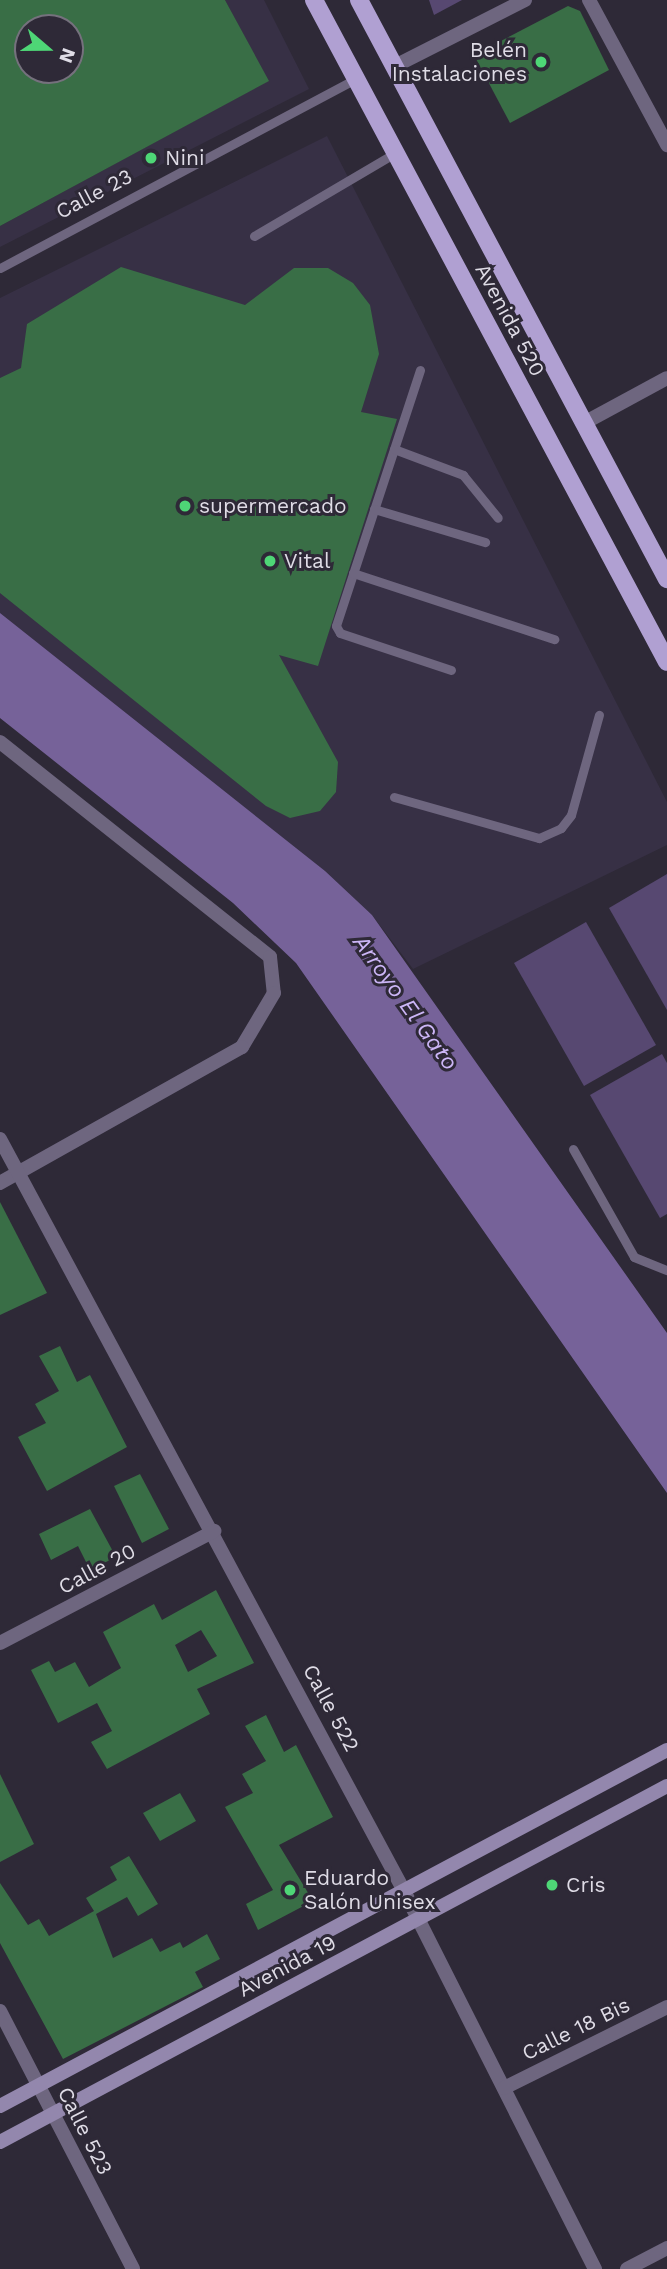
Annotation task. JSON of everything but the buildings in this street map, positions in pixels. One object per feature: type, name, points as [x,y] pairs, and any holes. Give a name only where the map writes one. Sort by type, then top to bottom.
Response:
[{"type":"main road","name":"Avenida 520","points":[[314,0],[667,662]]},
{"type":"main road","name":"Avenida 520","points":[[359,0],[667,579]]},
{"type":"main road","name":"Avenida 19","points":[[0,2106],[667,1750]]},
{"type":"main road","name":"Avenida 19","points":[[0,2142],[667,1786]]},
{"type":"street","points":[[393,67],[525,0]]},
{"type":"street","points":[[589,0],[667,145]]},
{"type":"street","points":[[584,423],[667,379]]},
{"type":"street","points":[[0,742],[270,957],[274,993],[242,1047],[0,1183]]},
{"type":"street","name":"Calle 522","points":[[0,1139],[214,1531],[403,1889],[595,2269]]},
{"type":"street","name":"Calle 20","points":[[0,1643],[214,1531]]},
{"type":"street","name":"Calle 18 Bis","points":[[504,2088],[667,2007]]},
{"type":"street","name":"Calle 523","points":[[0,2011],[133,2269]]},
{"type":"street","points":[[627,2269],[667,2248]]},
{"type":"lane","name":"Calle 23","points":[[0,268],[356,79]]},
{"type":"lane","points":[[254,236],[395,153]]},
{"type":"lane","points":[[420,370],[336,626],[340,634],[452,670]]},
{"type":"lane","points":[[394,449],[463,475],[498,518]]},
{"type":"lane","points":[[374,509],[485,542]]},
{"type":"lane","points":[[353,573],[554,639]]},
{"type":"lane","points":[[394,797],[539,838],[561,828],[571,815],[599,715]]},
{"type":"lane","points":[[573,1149],[634,1257],[667,1270]]},
{"type":"shaded area","name":"Nini","points":[[225,0],[264,0],[309,89],[0,247],[0,226],[268,81]]},
{"type":"shaded area","points":[[429,0],[462,0],[434,15]]},
{"type":"shaded area","name":"Vital","points":[[327,136],[667,802],[667,845],[413,969],[372,915],[0,616],[0,298]]},
{"type":"shaded area","points":[[667,874],[667,1010],[609,908]]},
{"type":"shaded area","points":[[586,922],[656,1045],[584,1086],[514,963]]},
{"type":"shaded area","points":[[662,1054],[667,1063],[667,1214],[660,1218],[590,1095]]},
{"type":"water","name":"Arroyo El Gato","points":[[0,613],[325,871],[372,915],[667,1333],[667,1493],[296,963],[233,903],[0,718]]},
{"type":"place","name":"Belén Instalaciones","points":[[541,62]]},
{"type":"place","name":"Nini","points":[[151,158]]},
{"type":"place","name":"supermercado","points":[[185,506]]},
{"type":"place","name":"Vital","points":[[270,561]]},
{"type":"place","name":"Cris","points":[[552,1885]]},
{"type":"place","name":"Eduardo Salón Unisex","points":[[290,1890]]}]
